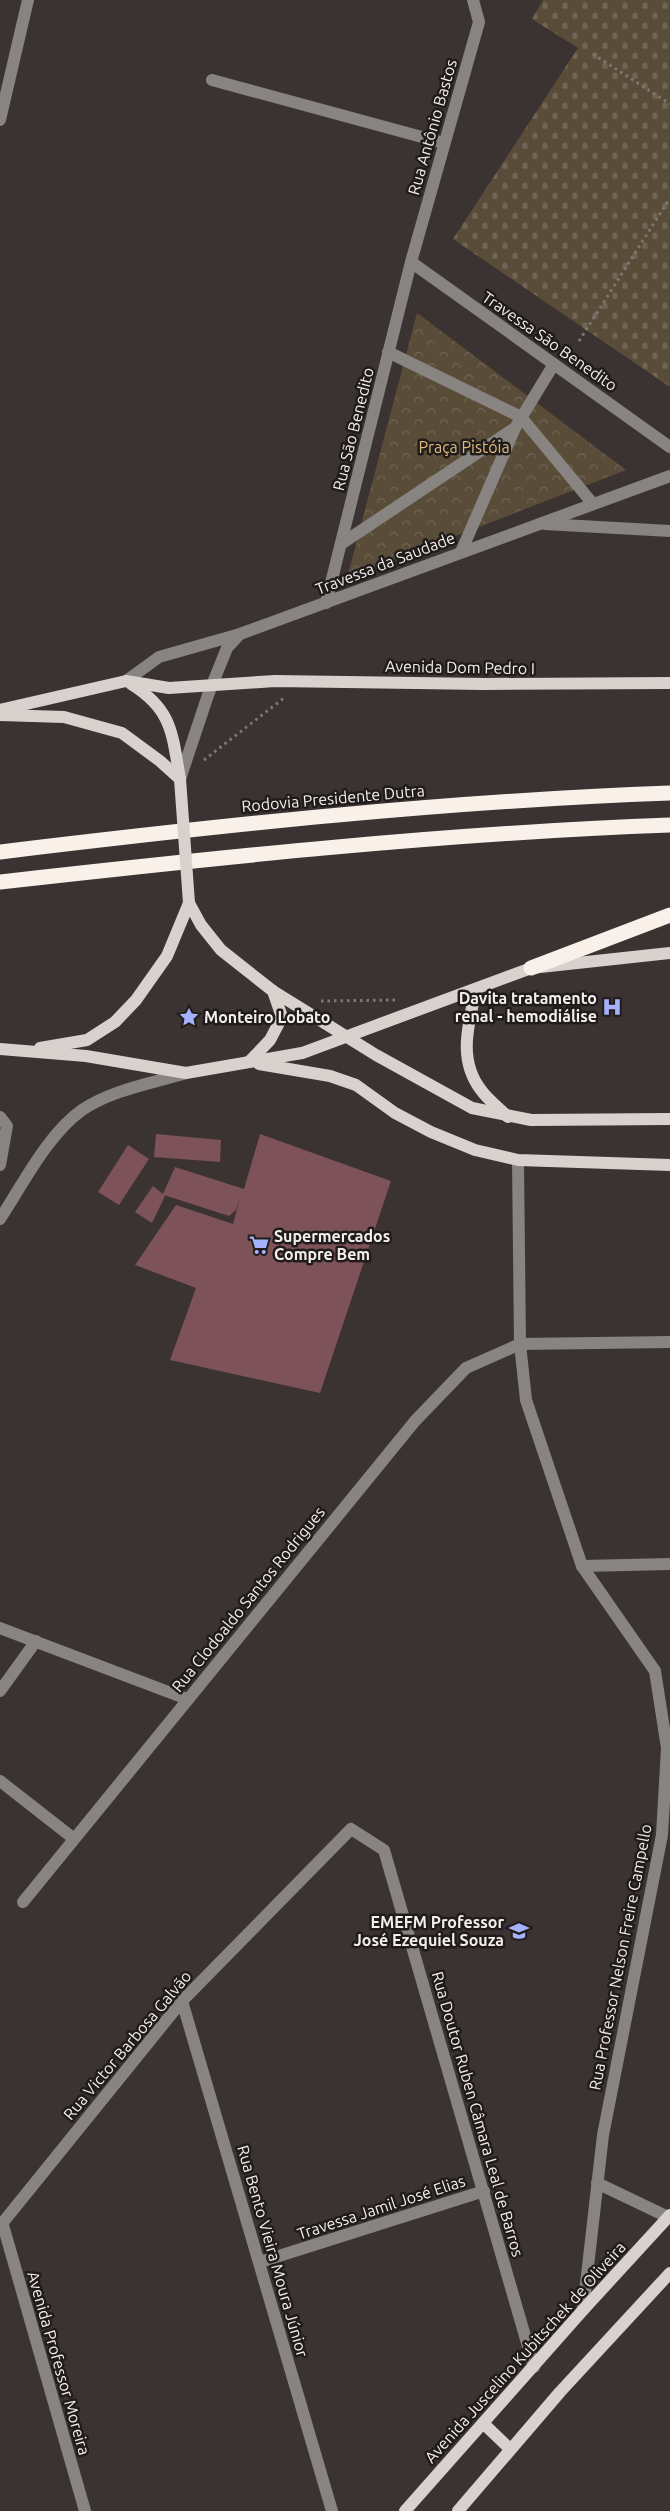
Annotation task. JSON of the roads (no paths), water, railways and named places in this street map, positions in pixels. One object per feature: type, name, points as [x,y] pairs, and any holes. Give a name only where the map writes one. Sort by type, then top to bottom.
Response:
[{"type":"highway","name":"Rodovia Presidente Dutra","points":[[0,852],[270,820],[556,797],[670,794]]},
{"type":"highway","points":[[0,882],[274,852],[556,829],[670,825]]},
{"type":"highway","points":[[531,968],[670,915]]},
{"type":"main road","name":"Avenida Dom Pedro I","points":[[126,681],[169,688],[250,682],[306,681],[485,684],[670,683]]},
{"type":"main road","points":[[0,710],[126,681],[154,700],[171,727],[180,779],[189,903],[201,925],[221,950],[273,991],[348,1037],[472,1108],[508,1117],[531,1120],[670,1119]]},
{"type":"main road","points":[[0,715],[64,717],[122,733],[160,761],[180,779]]},
{"type":"main road","points":[[22,1051],[87,1040],[115,1022],[136,1000],[167,956],[189,903]]},
{"type":"main road","points":[[0,1049],[86,1056],[186,1073],[302,1053],[531,968],[670,953]]},
{"type":"main road","points":[[476,989],[465,1044],[469,1070],[481,1090],[508,1117]]},
{"type":"main road","points":[[249,1062],[270,1040],[282,1017],[273,991]]},
{"type":"main road","points":[[249,1062],[330,1076],[356,1085],[395,1113],[432,1132],[475,1150],[518,1160],[670,1165]]},
{"type":"main road","name":"Avenida Juscelino Kubitschek de Oliveira","points":[[406,2511],[534,2368],[583,2310],[669,2216]]},
{"type":"main road","points":[[458,2511],[560,2392],[670,2273]]},
{"type":"main road","points":[[484,2424],[510,2449]]},
{"type":"street","points":[[0,120],[28,0]]},
{"type":"street","name":"Rua Antônio Bastos","points":[[411,262],[479,22],[473,0]]},
{"type":"street","points":[[212,80],[444,142]]},
{"type":"street","name":"Rua São Benedito","points":[[326,603],[411,262]]},
{"type":"street","name":"Travessa São Benedito","points":[[411,262],[670,447]]},
{"type":"street","points":[[388,352],[518,422],[592,504]]},
{"type":"street","points":[[461,552],[518,422],[554,364]]},
{"type":"street","points":[[341,544],[518,422]]},
{"type":"street","name":"Travessa da Saudade","points":[[126,681],[159,657],[240,634],[670,476]]},
{"type":"street","name":"Travessa da Saudade","points":[[540,524],[670,531]]},
{"type":"street","points":[[180,779],[208,695],[227,648],[240,634]]},
{"type":"street","points":[[0,1219],[57,1132],[82,1110],[104,1098],[186,1073]]},
{"type":"street","points":[[0,1117],[7,1126],[0,1165]]},
{"type":"street","name":"Rua Professor Nelson Freire Campello","points":[[518,1160],[520,1344],[526,1400],[582,1566],[655,1671],[668,1758],[662,1835],[602,2135],[583,2310]]},
{"type":"street","points":[[520,1344],[670,1342]]},
{"type":"street","name":"Rua Clodoaldo Santos Rodrigues","points":[[23,1902],[73,1838],[415,1421],[466,1368],[520,1344]]},
{"type":"street","points":[[582,1566],[670,1564]]},
{"type":"street","points":[[0,1628],[187,1699]]},
{"type":"street","points":[[0,1692],[36,1641]]},
{"type":"street","points":[[0,1781],[73,1838]]},
{"type":"street","name":"Rua Victor Barbosa Galvão","points":[[1,2225],[182,2000],[351,1829]]},
{"type":"street","name":"Rua Doutor Ruben Câmara Leal de Barros","points":[[351,1829],[384,1850],[534,2368]]},
{"type":"street","name":"Rua Bento Vieira Moura Júnior","points":[[182,2000],[332,2511]]},
{"type":"street","points":[[597,2183],[669,2216]]},
{"type":"street","name":"Travessa Jamil José Elias","points":[[260,2262],[484,2192]]},
{"type":"street","name":"Avenida Professor Moreira","points":[[1,2225],[85,2511]]},
{"type":"place","name":"Davita tratamento renal - hemodiálise","points":[[612,1007]]},
{"type":"place","name":"Monteiro Lobato","points":[[189,1017]]},
{"type":"place","name":"Supermercados Compre Bem","points":[[259,1245]]},
{"type":"place","name":"EMEFM Professor José Ezequiel Souza","points":[[519,1931]]},
{"type":"park label","name":"Praça Pistóia","points":[[464,447]]}]
